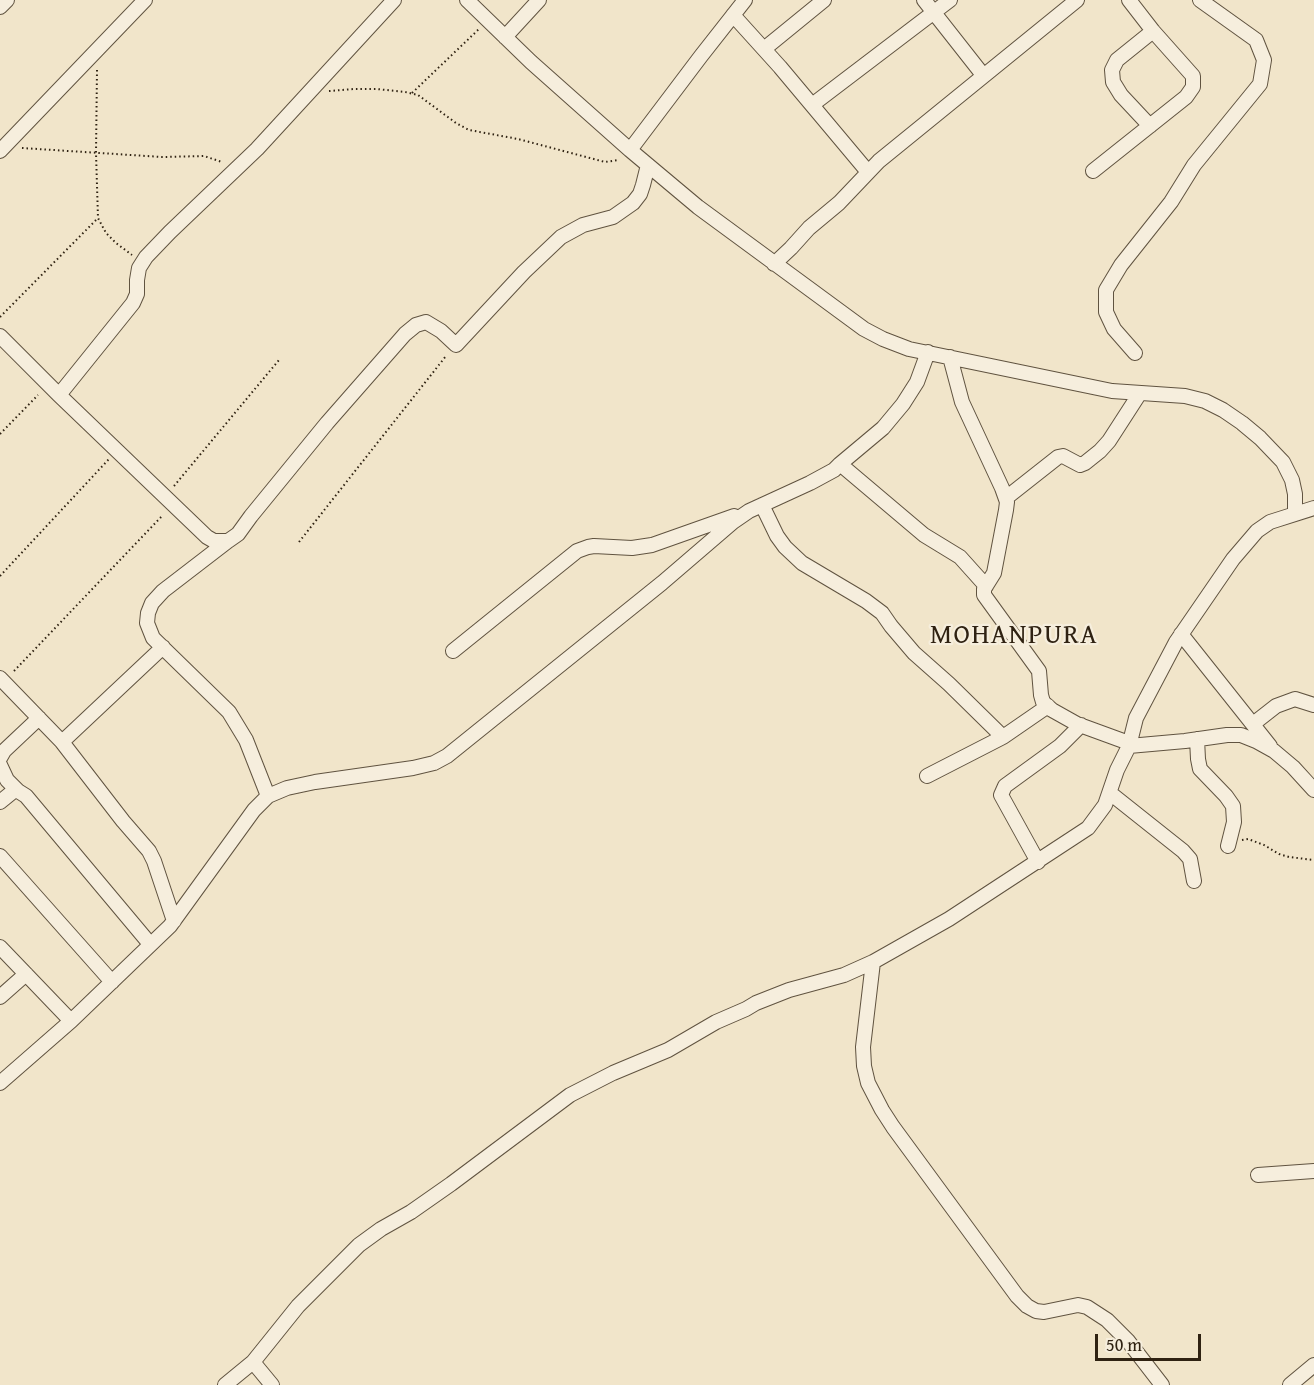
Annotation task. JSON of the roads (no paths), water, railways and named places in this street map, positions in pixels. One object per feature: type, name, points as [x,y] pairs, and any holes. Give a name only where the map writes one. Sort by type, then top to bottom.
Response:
[{"type":"street","points":[[0,7],[7,0]]},
{"type":"street","points":[[2,149],[145,0]]},
{"type":"street","points":[[59,395],[133,303],[137,294],[139,268],[143,262],[170,232],[257,149],[394,0]]},
{"type":"street","points":[[467,0],[531,62],[698,207],[864,329],[909,349],[1112,391],[1185,396],[1205,402],[1223,410],[1242,423],[1283,462],[1292,480],[1295,513]]},
{"type":"street","points":[[506,37],[539,0]]},
{"type":"street","points":[[630,150],[745,0]]},
{"type":"street","points":[[764,49],[824,0]]},
{"type":"street","points":[[924,0],[983,75]]},
{"type":"street","points":[[812,105],[950,0]]},
{"type":"street","points":[[774,264],[898,144],[1077,0]]},
{"type":"street","points":[[1093,171],[1186,97],[1193,87],[1194,76],[1153,31],[1129,0]]},
{"type":"street","points":[[1135,354],[1114,329],[1106,312],[1106,290],[1121,265],[1171,202],[1194,165],[1260,84],[1264,60],[1257,40],[1200,0]]},
{"type":"street","points":[[733,15],[868,172]]},
{"type":"street","points":[[1150,126],[1121,95],[1113,82],[1112,70],[1117,60],[1153,31]]},
{"type":"street","points":[[268,796],[246,740],[229,712],[153,638],[147,623],[152,603],[163,591],[238,534],[327,423],[405,334],[426,322],[441,331],[456,345],[524,272],[561,237],[583,225],[613,217],[633,203],[643,185],[648,165]]},
{"type":"street","points":[[0,336],[214,542],[228,541]]},
{"type":"street","points":[[453,651],[578,551],[594,546],[632,548],[652,544],[755,508],[834,470],[883,428],[903,404],[917,382],[928,352]]},
{"type":"street","points":[[950,357],[962,402],[1005,498],[1006,510],[994,573],[984,589],[984,595],[1039,671],[1043,702],[1052,710],[1081,725],[1129,745],[1241,735],[1274,751]]},
{"type":"street","points":[[1005,498],[1058,457],[1063,456],[1080,465],[1085,463],[1109,441],[1140,393]]},
{"type":"street","points":[[840,464],[924,535],[960,557],[986,586]]},
{"type":"street","points":[[755,508],[785,547],[802,563],[882,613],[914,653],[1002,737]]},
{"type":"street","points":[[0,1083],[71,1021],[170,926],[254,810],[268,796],[287,788],[315,782],[413,768],[434,763],[447,756],[733,522],[755,508]]},
{"type":"street","points":[[225,1385],[253,1362],[298,1306],[359,1245],[452,1184],[570,1095],[613,1073],[668,1050],[716,1022],[756,1003],[789,990],[844,975],[873,962],[949,920],[1088,828],[1105,805],[1129,745],[1136,718],[1181,634],[1233,559],[1257,531],[1270,522],[1314,508]]},
{"type":"street","points":[[1181,634],[1274,751],[1293,767],[1314,790]]},
{"type":"street","points":[[62,742],[163,647]]},
{"type":"street","points":[[2,680],[62,742],[149,851],[174,921]]},
{"type":"street","points":[[1252,724],[1276,706],[1295,699],[1314,705]]},
{"type":"street","points":[[927,776],[1002,737],[1048,706]]},
{"type":"street","points":[[0,758],[4,751],[39,718]]},
{"type":"street","points":[[1038,862],[1001,795],[1005,786],[1060,746],[1081,725]]},
{"type":"street","points":[[1197,739],[1200,769],[1233,806],[1234,822],[1228,846]]},
{"type":"street","points":[[0,765],[7,780],[26,796],[150,944]]},
{"type":"street","points":[[0,802],[16,789]]},
{"type":"street","points":[[1110,793],[1183,851],[1190,859],[1194,881]]},
{"type":"street","points":[[0,856],[112,982]]},
{"type":"street","points":[[0,947],[71,1021]]},
{"type":"street","points":[[873,962],[863,1047],[864,1066],[868,1083],[893,1127],[1017,1296],[1027,1306],[1044,1312],[1078,1305],[1087,1307],[1107,1320],[1128,1341],[1162,1385]]},
{"type":"street","points":[[0,997],[26,974]]},
{"type":"street","points":[[1258,1175],[1314,1171]]},
{"type":"street","points":[[253,1362],[272,1385]]},
{"type":"street","points":[[1290,1385],[1314,1365]]},
{"type":"district","name":"MOHANPURA","points":[[1014,636]]}]
